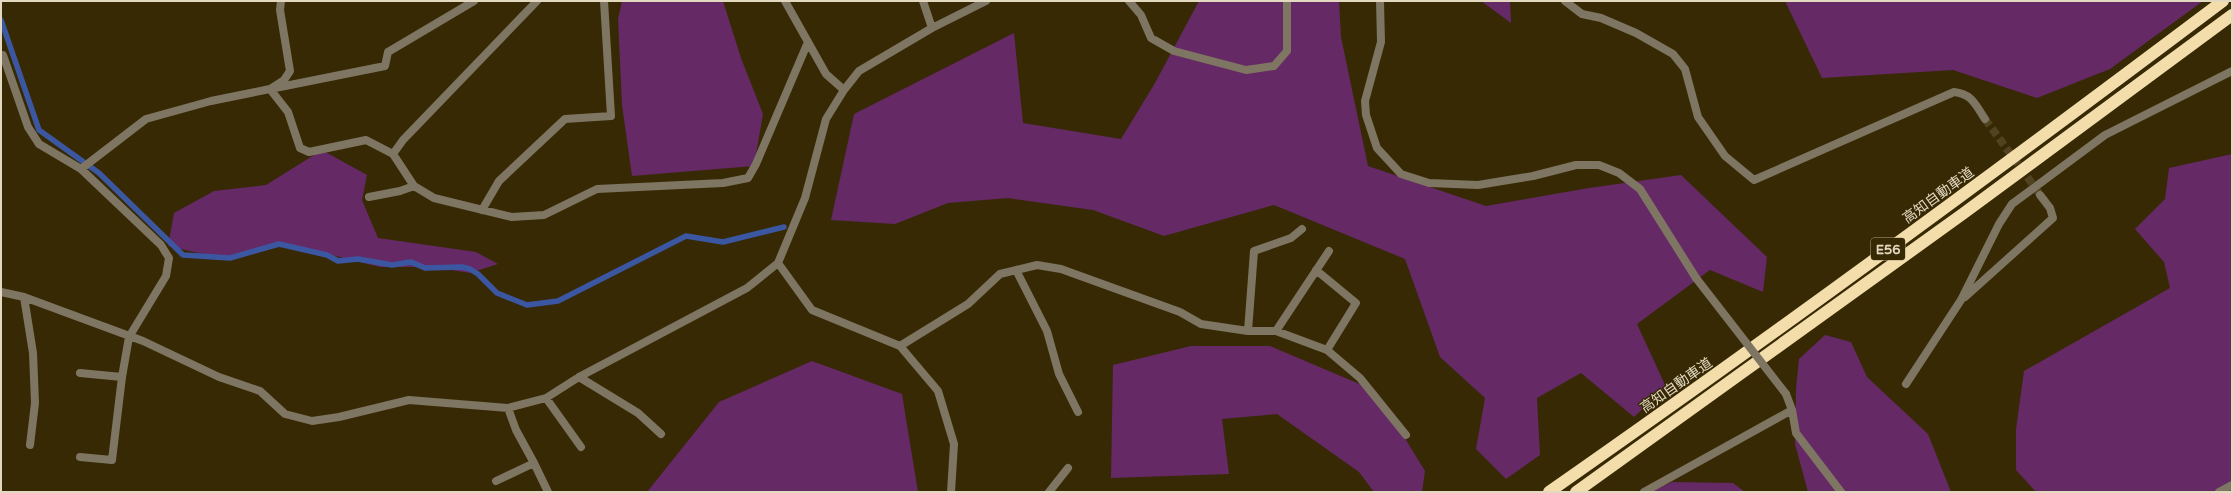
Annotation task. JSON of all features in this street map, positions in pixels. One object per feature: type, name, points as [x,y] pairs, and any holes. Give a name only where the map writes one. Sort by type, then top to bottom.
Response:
[{"type":"highway","name":"高知自動車道","points":[[1549,492],[1701,386],[2051,131],[2223,1]]},
{"type":"highway","name":"高知自動車道","points":[[1576,492],[1964,213],[2232,15]]},
{"type":"street","points":[[270,89],[284,80],[290,71],[280,10],[281,1]]},
{"type":"street","points":[[81,169],[146,119],[211,101],[385,66],[388,52],[474,1]]},
{"type":"street","points":[[482,210],[499,181],[564,119],[611,116],[604,1]]},
{"type":"street","points":[[785,1],[826,74],[844,90]]},
{"type":"street","points":[[923,1],[932,28]]},
{"type":"street","points":[[1,292],[24,297],[143,341],[219,377],[260,391],[285,414],[312,420],[339,417],[409,400],[508,408],[546,398],[579,377],[747,288],[778,263],[805,198],[826,118],[844,90],[859,71],[932,28],[986,1]]},
{"type":"street","points":[[1130,1],[1141,15],[1151,38],[1174,50],[1246,70],[1274,66],[1287,51],[1287,1]]},
{"type":"street","points":[[1380,1],[1381,42],[1365,101],[1366,114],[1377,148],[1401,174],[1429,183],[1478,185],[1533,176],[1576,165],[1599,165],[1619,173],[1640,189],[1696,278],[1786,394],[1792,410],[1796,433],[1841,492]]},
{"type":"street","points":[[1565,1],[1582,14],[1601,18],[1636,33],[1673,54],[1685,69],[1698,117],[1725,156],[1754,180],[1954,92],[1964,94],[1972,99],[1985,119]]},
{"type":"street","points":[[394,154],[403,140],[531,3]]},
{"type":"street","points":[[270,89],[288,112],[300,148],[309,152],[366,140],[394,154],[414,186],[434,198],[512,217],[544,216],[597,189],[723,183],[748,178],[756,164],[808,42]]},
{"type":"street","points":[[2,53],[28,126],[39,144],[81,169],[161,245],[169,258],[166,276],[130,337],[122,377],[112,460],[80,457]]},
{"type":"street","points":[[1906,384],[1961,300],[1999,224],[2012,204],[2105,135],[2232,71]]},
{"type":"street","points":[[369,197],[400,191],[414,186]]},
{"type":"street","points":[[1961,300],[2053,218],[2050,208],[2040,195]]},
{"type":"street","points":[[1248,331],[1254,251],[1290,238],[1302,229]]},
{"type":"street","points":[[1276,331],[1329,251]]},
{"type":"street","points":[[778,263],[812,310],[900,346],[938,391],[954,444],[951,492]]},
{"type":"street","points":[[900,346],[968,304],[1000,274],[1037,265],[1061,269],[1180,312],[1201,324],[1248,331],[1276,331],[1327,350],[1360,378],[1406,435]]},
{"type":"street","points":[[1016,270],[1047,331],[1059,374],[1078,412]]},
{"type":"street","points":[[1316,270],[1356,303],[1327,350]]},
{"type":"street","points":[[24,297],[34,360],[35,403],[30,445]]},
{"type":"street","points":[[80,373],[122,377]]},
{"type":"street","points":[[579,377],[638,412],[661,434]]},
{"type":"street","points":[[546,398],[581,447]]},
{"type":"street","points":[[508,408],[516,430],[548,492]]},
{"type":"street","points":[[1644,492],[1792,410]]},
{"type":"street","points":[[496,481],[534,463]]},
{"type":"street","points":[[1049,492],[1068,468]]},
{"type":"street","points":[[2219,492],[2232,485]]},
{"type":"shaded area","points":[[622,1],[723,1],[741,58],[763,114],[754,166],[632,176],[622,105],[618,19]]},
{"type":"shaded area","points":[[1199,1],[1339,1],[1341,37],[1368,166],[1486,206],[1589,188],[1681,175],[1767,257],[1763,292],[1710,270],[1637,324],[1666,387],[1634,417],[1581,373],[1537,398],[1540,455],[1506,479],[1476,449],[1485,398],[1440,357],[1405,259],[1274,205],[1164,236],[1093,210],[1008,198],[948,203],[895,224],[831,220],[854,114],[1014,33],[1023,123],[1121,139],[1155,83]]},
{"type":"shaded area","points":[[1481,1],[1510,1],[1511,23]]},
{"type":"shaded area","points":[[1785,1],[2203,1],[2110,69],[2037,98],[1953,70],[1822,78]]},
{"type":"shaded area","points":[[322,150],[367,175],[362,200],[378,238],[476,252],[498,264],[470,273],[432,267],[380,267],[283,243],[229,260],[168,246],[174,213],[214,191],[266,185]]},
{"type":"shaded area","points":[[2232,154],[2232,492],[2036,492],[2016,470],[2016,429],[2024,371],[2170,288],[2164,262],[2135,229],[2165,199],[2169,168]]},
{"type":"shaded area","points":[[1825,335],[1851,342],[1867,377],[1928,434],[1951,492],[1808,492],[1795,444],[1796,389],[1799,359]]},
{"type":"shaded area","points":[[1191,346],[1270,346],[1376,391],[1425,471],[1422,492],[1374,492],[1359,472],[1277,414],[1222,419],[1229,474],[1111,478],[1113,365]]},
{"type":"shaded area","points":[[812,361],[902,394],[918,492],[647,492],[719,402]]},
{"type":"shaded area","points":[[1672,482],[1733,483],[1745,492],[1650,492]]},
{"type":"waterway","points":[[1,20],[39,130],[99,173],[183,255],[230,258],[279,244],[327,255],[338,261],[358,259],[392,265],[411,262],[425,268],[462,267],[470,269],[478,274],[497,293],[527,305],[558,301],[686,236],[723,242],[784,227]]},
{"type":"tunnel","points":[[1985,119],[2039,193]]}]
